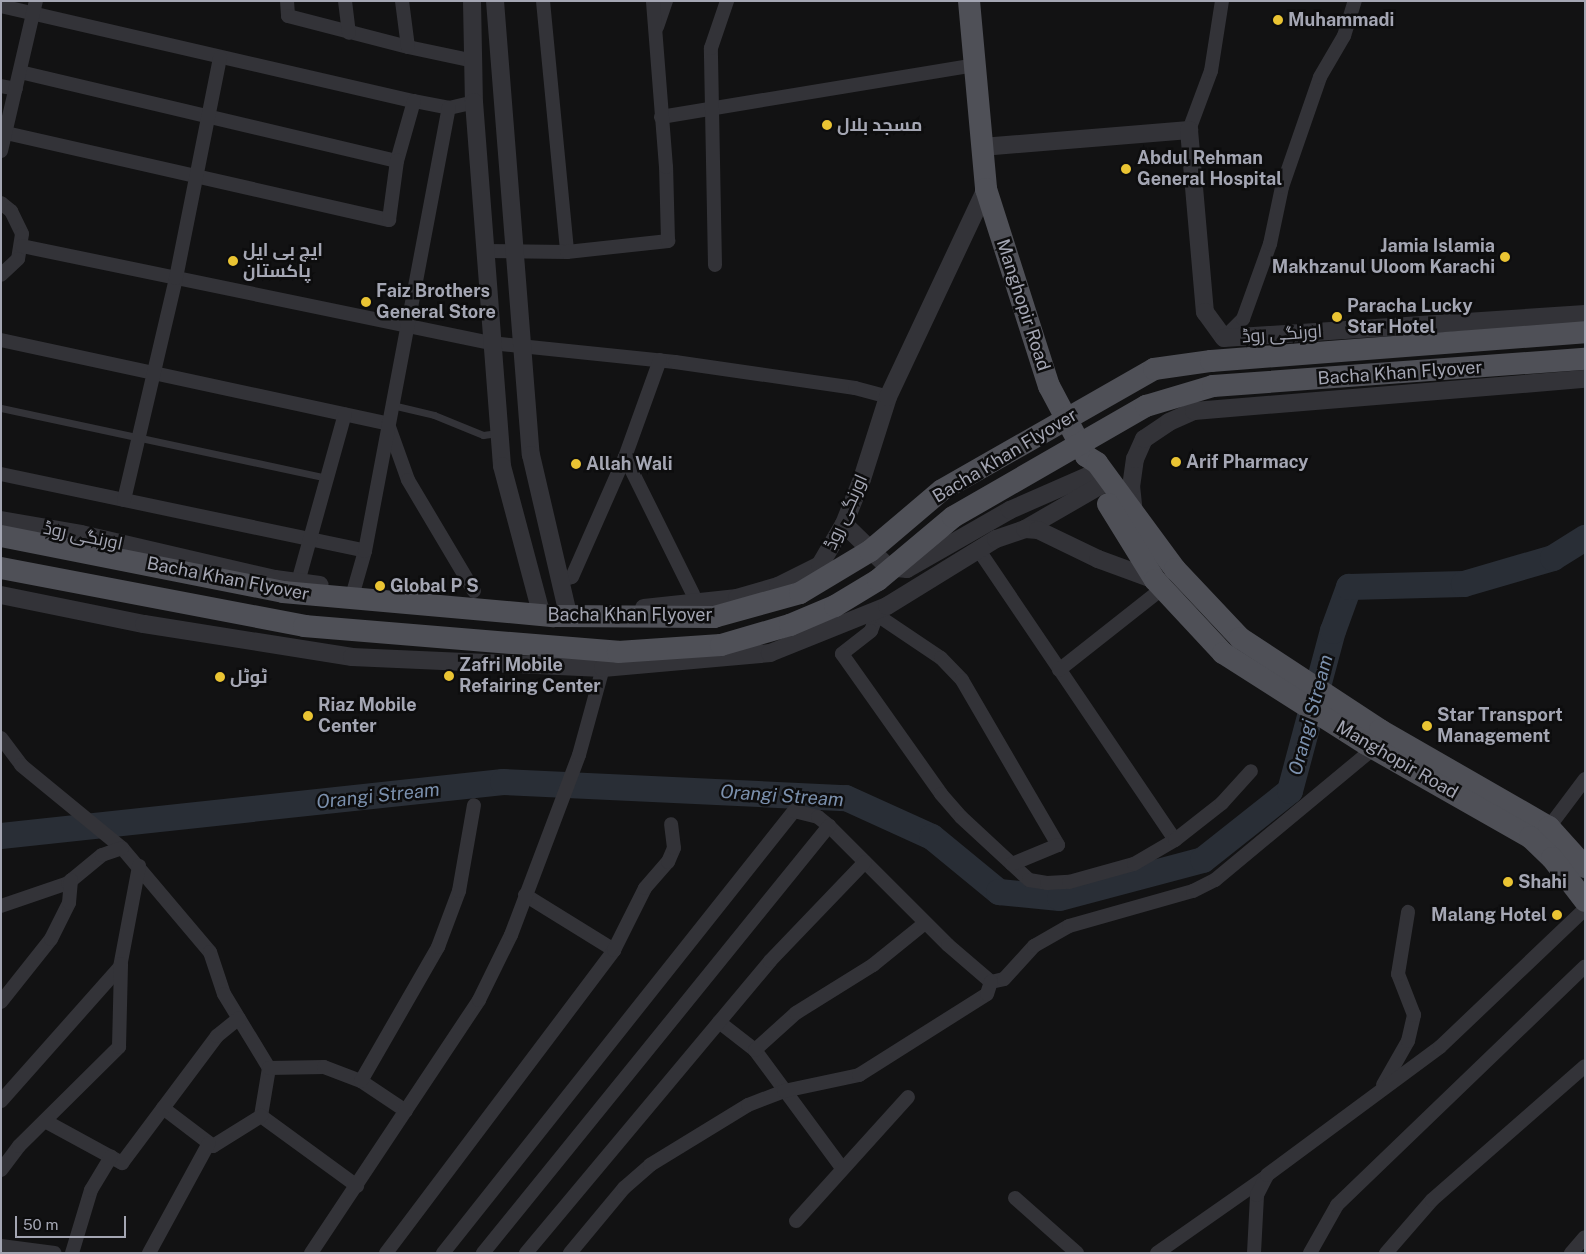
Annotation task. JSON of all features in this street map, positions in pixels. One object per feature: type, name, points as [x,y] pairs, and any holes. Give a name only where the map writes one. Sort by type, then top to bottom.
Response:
[{"type":"main road","name":"Manghopir Road","points":[[970,1],[986,189],[1048,386],[1159,584],[1223,653],[1374,741],[1530,837],[1552,858],[1585,901]]},
{"type":"main road","name":"Bacha Khan Flyover","points":[[1,536],[283,592],[554,616],[714,618],[800,593],[870,551],[942,490],[1154,369],[1211,361],[1585,332]]},
{"type":"main road","name":"Bacha Khan Flyover","points":[[1,568],[304,626],[618,652],[721,645],[790,625],[834,606],[878,580],[953,517],[1146,406],[1213,386],[1585,359]]},
{"type":"main road","name":"Manghopir Road","points":[[1096,474],[1206,605],[1240,638],[1374,741],[1549,827],[1585,867]]},
{"type":"street","points":[[287,1],[288,16],[408,48],[474,61]]},
{"type":"street","points":[[345,1],[349,33]]},
{"type":"street","points":[[402,1],[408,48]]},
{"type":"street","points":[[472,1],[474,102],[498,433],[502,466],[540,609]]},
{"type":"street","points":[[495,1],[531,455],[562,580],[567,610]]},
{"type":"street","points":[[543,1],[567,252]]},
{"type":"street","points":[[484,251],[567,252],[668,241],[652,1]]},
{"type":"street","points":[[654,35],[666,1]]},
{"type":"street","points":[[715,265],[711,48],[727,1]]},
{"type":"street","points":[[982,147],[1188,130],[1211,71],[1222,1]]},
{"type":"street","points":[[1224,338],[1243,319],[1270,244],[1282,187],[1320,77],[1344,36],[1355,1]]},
{"type":"street","points":[[1,6],[35,7],[220,57],[414,102],[449,108],[474,102]]},
{"type":"street","points":[[1,151],[35,7]]},
{"type":"street","points":[[124,500],[176,278],[198,176],[220,57]]},
{"type":"street","points":[[661,118],[975,65]]},
{"type":"street","points":[[20,72],[397,161]]},
{"type":"street","points":[[1,86],[16,89]]},
{"type":"street","points":[[6,133],[389,220],[397,161],[414,102]]},
{"type":"street","points":[[354,589],[365,551],[406,326],[449,108]]},
{"type":"street","name":"اورنگی روڈ","points":[[1188,130],[1206,312],[1224,338],[1585,314]]},
{"type":"street","name":"اورنگی روڈ","points":[[1,520],[81,534],[298,582],[540,609],[616,611],[737,598],[778,586],[820,565],[844,524],[862,479],[888,397],[986,189]]},
{"type":"street","points":[[1,203],[18,222],[22,246],[18,259],[1,275]]},
{"type":"street","points":[[22,246],[491,343],[660,360],[854,388],[888,397]]},
{"type":"street","points":[[1,340],[388,424]]},
{"type":"street","points":[[562,580],[572,577],[625,457],[660,360]]},
{"type":"street","points":[[1134,518],[1131,486],[1135,458],[1144,439],[1169,422],[1194,411],[1585,379]]},
{"type":"street","points":[[298,582],[345,414]]},
{"type":"street","points":[[388,424],[408,480],[474,591]]},
{"type":"street","points":[[625,457],[693,594]]},
{"type":"street","points":[[1,474],[365,551]]},
{"type":"street","points":[[844,524],[888,567],[907,569],[1010,510],[1096,474]]},
{"type":"street","points":[[1025,529],[1096,474]]},
{"type":"street","points":[[1,595],[144,624],[352,657],[604,668],[770,652],[878,612],[978,550],[1014,531],[1025,529],[1038,530],[1098,559],[1159,584],[1059,670]]},
{"type":"street","points":[[978,550],[1175,840]]},
{"type":"street","points":[[878,612],[871,631],[842,654],[942,794],[1029,880],[1047,884],[1070,882],[1134,864],[1175,840],[1222,803],[1251,771]]},
{"type":"street","points":[[878,612],[941,658],[962,680],[1058,845],[1012,864]]},
{"type":"street","points":[[311,1253],[479,1000],[511,935],[546,836],[579,755],[604,668]]},
{"type":"street","points":[[2,740],[21,765],[122,848],[210,952],[224,994],[269,1068],[261,1116],[213,1146],[163,1108]]},
{"type":"street","points":[[992,982],[1004,979],[1034,946],[1069,926],[1193,892],[1215,880],[1374,741]]},
{"type":"street","points":[[1549,827],[1585,779]]},
{"type":"street","points":[[361,1081],[438,947],[459,891],[474,805]]},
{"type":"street","points":[[443,1253],[794,811],[818,817],[829,826],[925,923],[992,982]]},
{"type":"street","points":[[386,1253],[614,950],[645,888],[668,862],[674,848],[672,824]]},
{"type":"street","points":[[483,1253],[829,826]]},
{"type":"street","points":[[1,906],[71,880],[102,855],[122,848]]},
{"type":"street","points":[[526,1253],[770,961],[865,862]]},
{"type":"street","points":[[1,1170],[45,1121],[119,1047],[121,963],[139,866]]},
{"type":"street","points":[[1,1002],[55,932],[69,903],[71,880]]},
{"type":"street","points":[[525,894],[614,950]]},
{"type":"street","points":[[1156,1253],[1267,1175],[1440,1047],[1585,909]]},
{"type":"street","points":[[1381,1090],[1412,1028],[1414,1014],[1398,974],[1408,912]]},
{"type":"street","points":[[755,1050],[796,1013],[873,964],[925,923]]},
{"type":"street","points":[[1,1101],[102,990],[121,963]]},
{"type":"street","points":[[1310,1253],[1337,1205],[1585,966]]},
{"type":"street","points":[[570,1253],[624,1188],[650,1165],[748,1105],[784,1091],[859,1075],[987,994],[992,982]]},
{"type":"street","points":[[45,1121],[122,1163],[216,1036],[239,1018]]},
{"type":"street","points":[[719,1022],[755,1050],[842,1168]]},
{"type":"street","points":[[1386,1253],[1432,1200],[1585,1066]]},
{"type":"street","points":[[269,1068],[324,1068],[361,1081],[406,1111]]},
{"type":"street","points":[[796,1221],[908,1097]]},
{"type":"street","points":[[261,1116],[357,1186]]},
{"type":"street","points":[[149,1253],[209,1143]]},
{"type":"street","points":[[72,1253],[91,1190],[110,1157]]},
{"type":"street","points":[[1254,1253],[1257,1195],[1267,1175]]},
{"type":"street","points":[[1015,1198],[1077,1253]]},
{"type":"street","points":[[1571,1253],[1585,1237]]},
{"type":"street","points":[[1,1246],[55,1253]]},
{"type":"lane","points":[[392,405],[434,415],[483,435],[498,433]]},
{"type":"lane","points":[[1,408],[327,478]]},
{"type":"waterway","name":"Orangi Stream","points":[[1,836],[503,782],[846,798],[932,837],[999,892],[1060,898],[1203,860],[1290,791],[1333,631],[1349,587],[1464,584],[1553,558],[1585,538]]},
{"type":"place","name":"Muhammadi","points":[[1278,20]]},
{"type":"place","name":"مسجد بلال","points":[[827,125]]},
{"type":"place","name":"Abdul Rehman General Hospital","points":[[1126,169]]},
{"type":"place","name":"Jamia Islamia Makhzanul Uloom Karachi","points":[[1505,257]]},
{"type":"place","name":"ایچ بی ایل پاکستان","points":[[233,261]]},
{"type":"place","name":"Faiz Brothers General Store","points":[[366,302]]},
{"type":"place","name":"Paracha Lucky Star Hotel","points":[[1337,317]]},
{"type":"place","name":"Arif Pharmacy","points":[[1176,462]]},
{"type":"place","name":"Allah Wali","points":[[576,464]]},
{"type":"place","name":"Global P S","points":[[380,586]]},
{"type":"place","name":"Zafri Mobile Refairing Center","points":[[449,676]]},
{"type":"place","name":"ٹوٹل","points":[[220,677]]},
{"type":"place","name":"Riaz Mobile Center","points":[[308,716]]},
{"type":"place","name":"Star Transport Management","points":[[1427,726]]},
{"type":"place","name":"Shahi","points":[[1508,882]]},
{"type":"place","name":"Malang Hotel","points":[[1557,915]]}]
